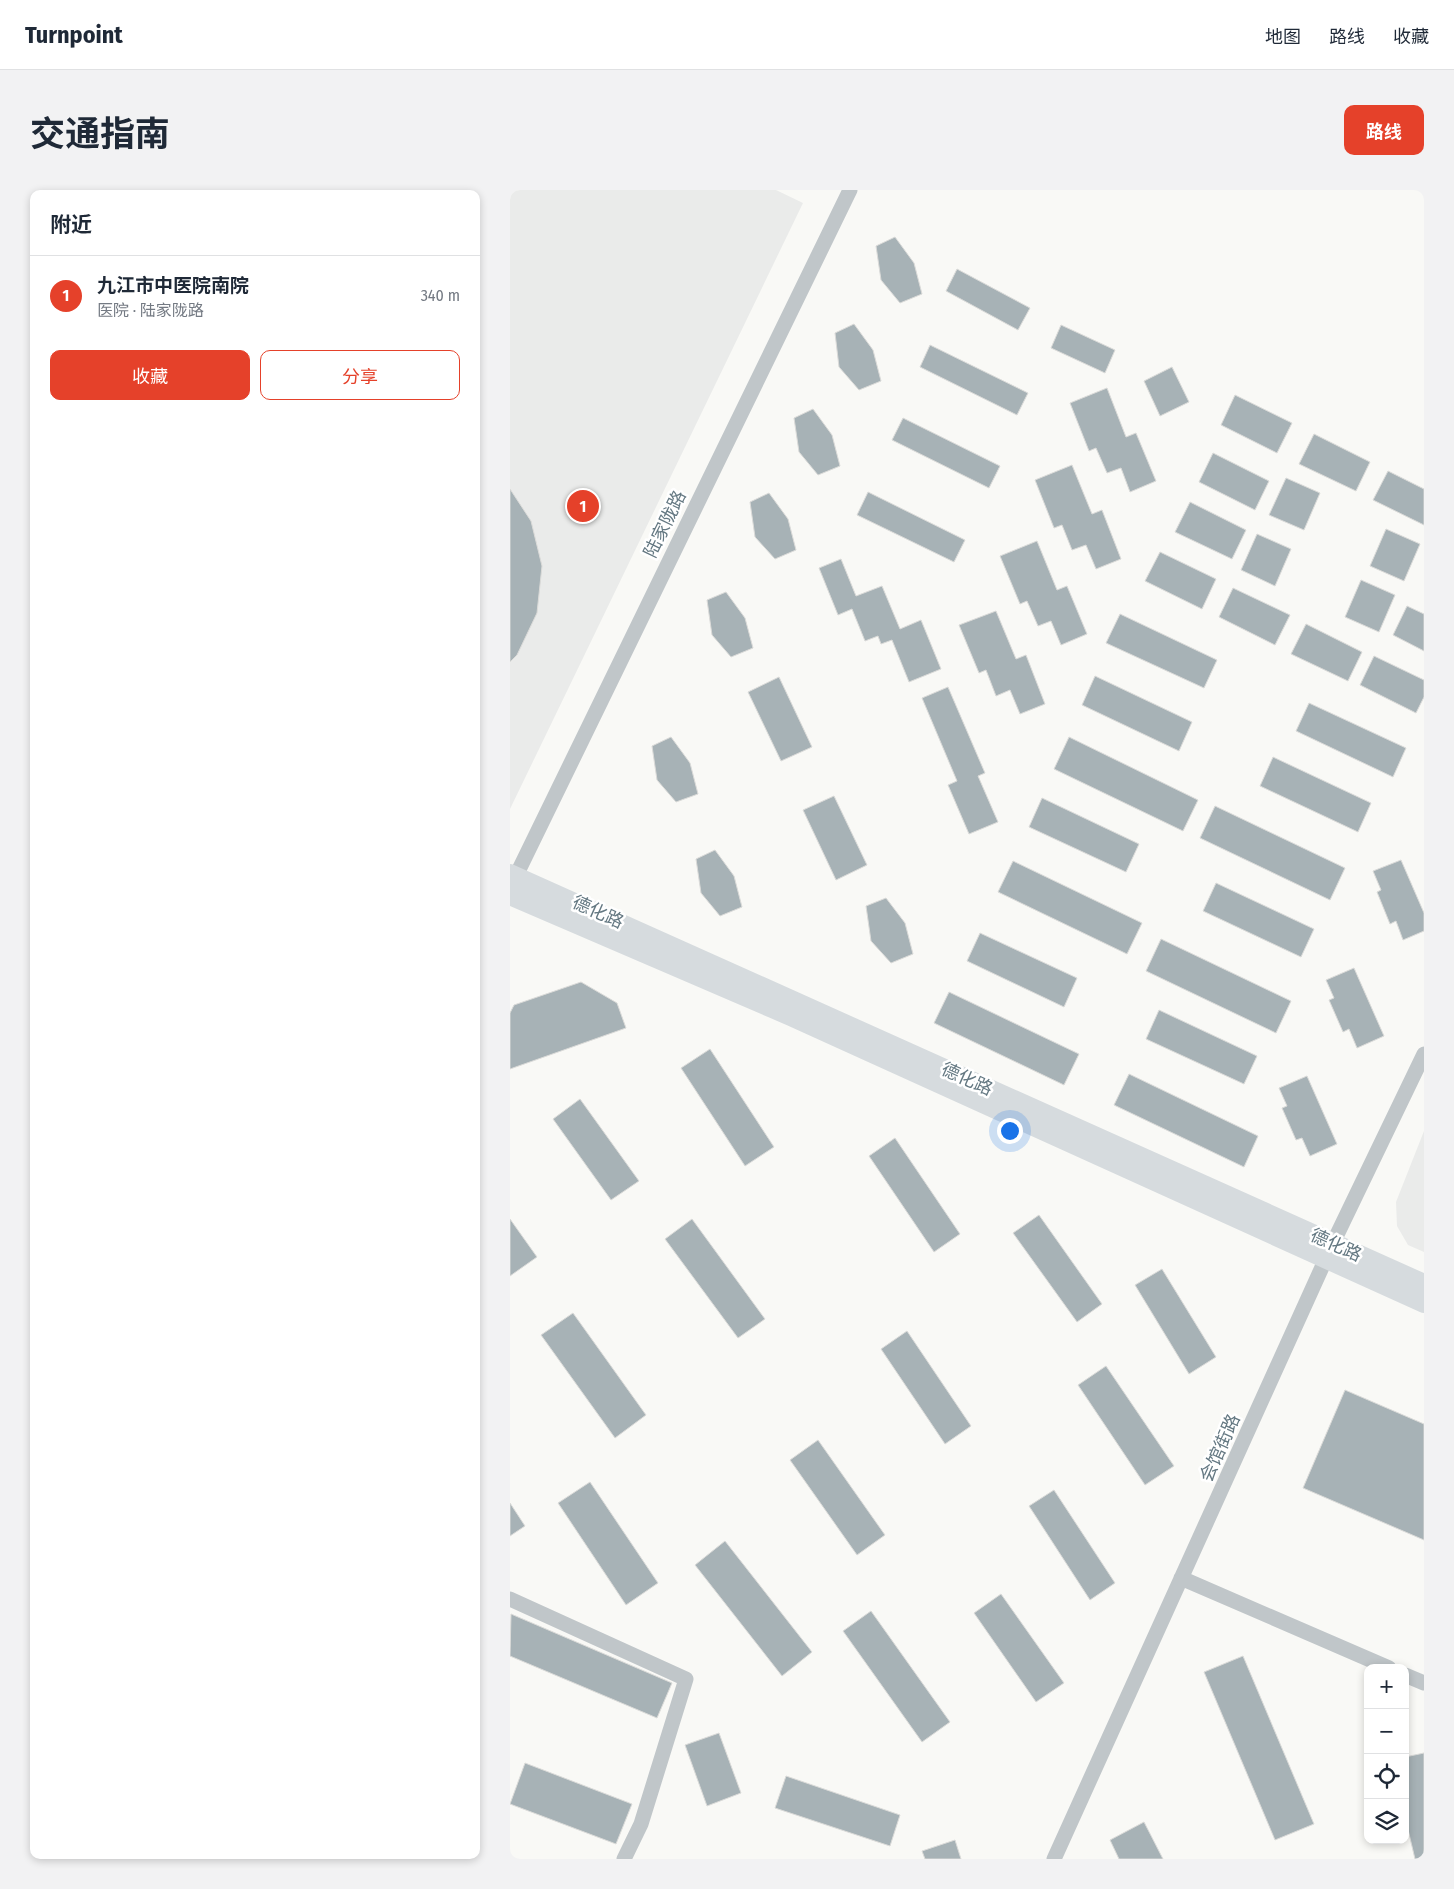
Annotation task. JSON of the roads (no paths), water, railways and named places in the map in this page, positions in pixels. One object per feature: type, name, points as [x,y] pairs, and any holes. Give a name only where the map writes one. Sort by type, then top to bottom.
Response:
[{"type":"main road","name":"德化路","points":[[512,879],[1329,1251],[1424,1303]]},
{"type":"main road","name":"德化路","points":[[510,895],[1329,1251],[1424,1284]]},
{"type":"street","name":"陆家陇路","points":[[512,879],[850,190]]},
{"type":"street","name":"会馆街路","points":[[1054,1859],[1329,1251],[1424,1054]]},
{"type":"street","points":[[1181,1578],[1380,1664]]},
{"type":"street","points":[[510,1599],[686,1679],[641,1824],[624,1859]]},
{"type":"street","points":[[1409,1677],[1424,1683]]},
{"type":"place","name":"九江市中医院南院","points":[[583,506]]}]
